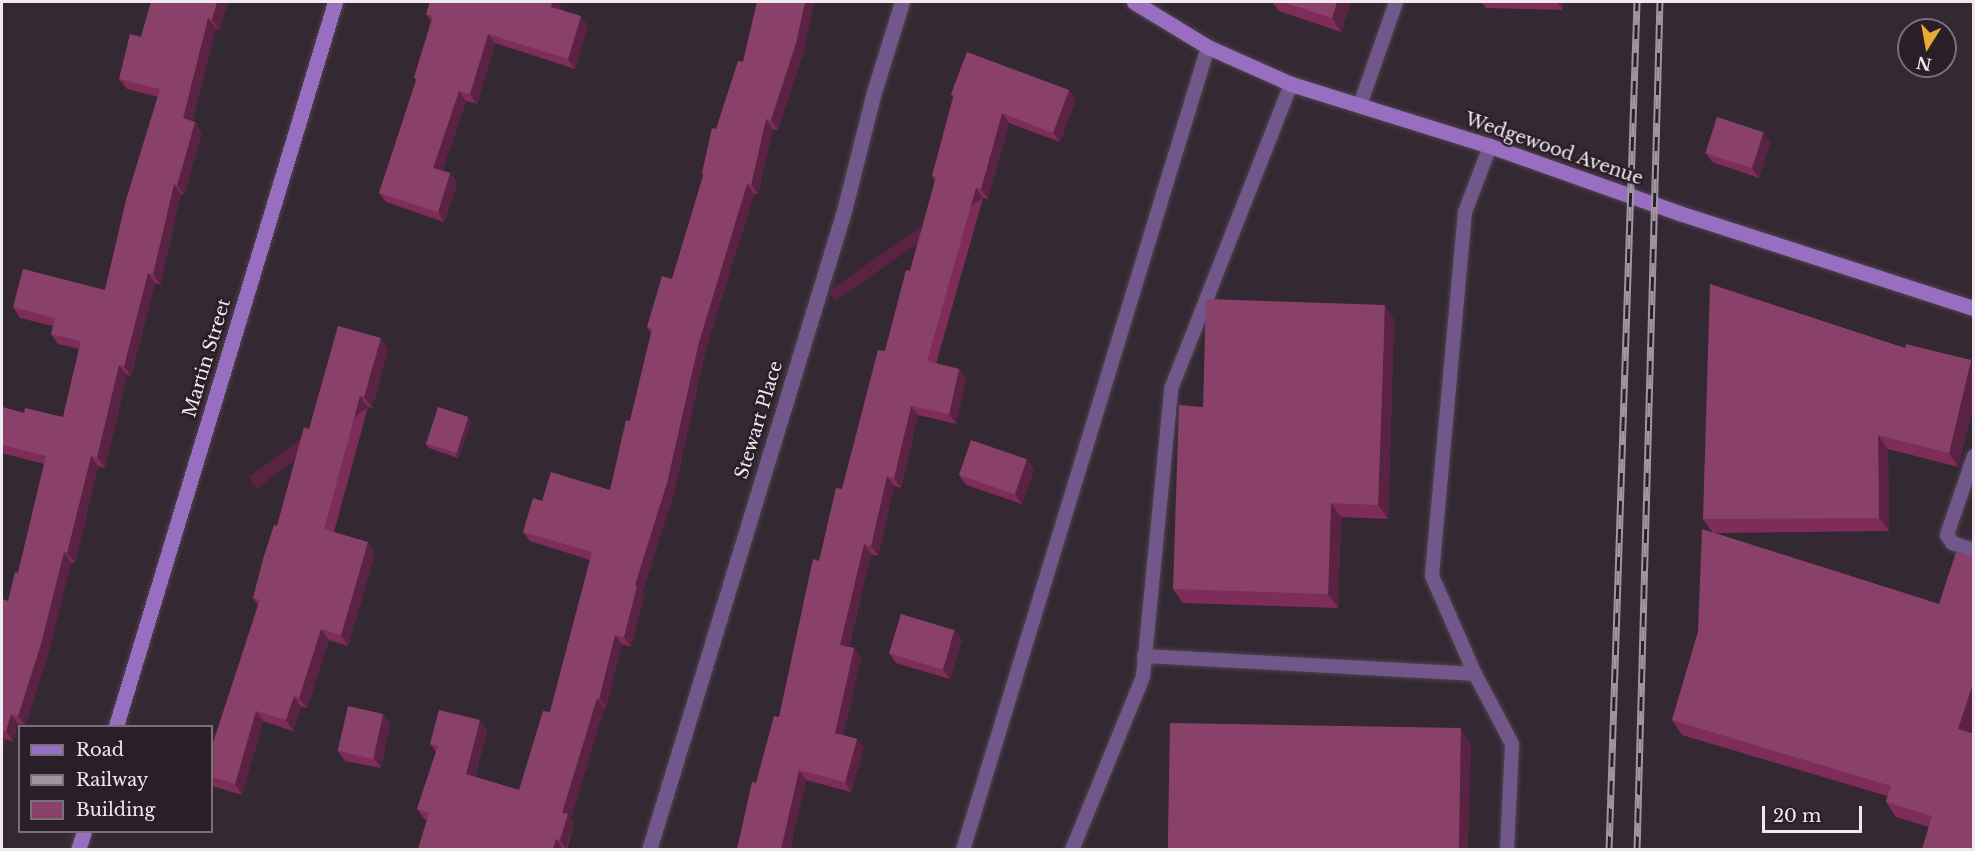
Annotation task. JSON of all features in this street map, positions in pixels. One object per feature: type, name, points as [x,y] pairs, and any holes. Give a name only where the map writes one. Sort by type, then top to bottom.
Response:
[{"type":"main road","name":"Martin Street","points":[[116,725],[335,2]]},
{"type":"main road","name":"Wedgewood Avenue","points":[[1134,2],[1155,8],[1208,47],[1291,84],[1490,146],[1679,213],[1973,305]]},
{"type":"main road","points":[[78,849],[83,833]]},
{"type":"street","name":"Stewart Place","points":[[649,849],[844,211],[874,92],[902,2]]},
{"type":"lane","points":[[1360,105],[1396,2]]},
{"type":"lane","points":[[963,849],[1208,47]]},
{"type":"lane","points":[[1072,849],[1143,677],[1171,389],[1291,84]]},
{"type":"lane","points":[[1490,146],[1465,212],[1432,576],[1475,674],[1512,744],[1507,849]]},
{"type":"lane","points":[[1974,456],[1947,536],[1952,543],[1974,550]]},
{"type":"lane","points":[[1144,656],[1475,674]]},
{"type":"building","points":[[151,2],[217,2],[212,19],[208,18],[183,118],[195,122],[177,185],[174,184],[153,274],[148,273],[124,366],[119,365],[97,457],[91,456],[41,644],[18,716],[11,714],[6,731],[2,730],[2,599],[8,601],[15,572],[18,573],[46,456],[2,445],[2,407],[24,413],[25,408],[63,417],[81,341],[51,334],[55,318],[13,307],[23,269],[105,290],[126,200],[160,89],[119,79],[130,34],[141,37]]},
{"type":"building","points":[[430,2],[552,2],[551,7],[581,16],[568,59],[488,34],[470,94],[459,91],[433,168],[450,173],[438,212],[379,193],[417,78],[414,78],[433,16],[426,14]]},
{"type":"building","points":[[757,2],[805,2],[796,43],[771,120],[766,119],[751,185],[747,184],[699,342],[667,483],[635,585],[637,586],[624,637],[615,635],[599,699],[597,698],[562,813],[568,814],[560,840],[556,839],[553,849],[418,849],[429,813],[417,809],[438,746],[430,744],[439,710],[480,720],[466,774],[519,790],[543,711],[550,712],[592,552],[523,532],[533,498],[542,501],[551,472],[610,490],[626,420],[630,421],[652,329],[647,327],[662,276],[672,279],[704,173],[702,173],[712,128],[716,129],[738,61],[743,62]]},
{"type":"building","points":[[1282,2],[1337,2],[1332,18]]},
{"type":"building","points":[[967,52],[1069,90],[1053,133],[1002,113],[981,189],[976,188],[927,361],[959,369],[949,414],[911,406],[894,478],[887,476],[871,546],[864,544],[840,645],[854,648],[835,733],[857,739],[845,782],[799,770],[781,849],[737,849],[752,782],[756,783],[774,716],[779,717],[813,559],[819,561],[836,488],[842,489],[878,350],[885,351],[906,270],[910,271],[936,177],[932,176],[954,95],[951,94]]},
{"type":"building","points":[[1717,117],[1764,132],[1752,168],[1705,153]]},
{"type":"building","points":[[1710,284],[1905,348],[1906,344],[1971,360],[1949,453],[1878,435],[1879,518],[1703,519]]},
{"type":"building","points":[[1206,299],[1385,305],[1378,505],[1331,503],[1328,594],[1173,589],[1179,405],[1203,407]]},
{"type":"building","points":[[338,326],[381,338],[364,397],[360,396],[324,529],[368,542],[341,635],[321,629],[299,698],[294,696],[286,720],[256,711],[235,784],[213,777],[213,743],[260,600],[253,598],[263,559],[274,525],[277,526],[304,427],[309,429]]},
{"type":"building","points":[[438,407],[468,417],[457,453],[426,443]]},
{"type":"building","points":[[971,440],[1027,459],[1015,494],[959,475]]},
{"type":"building","points":[[1702,529],[1939,604],[1956,552],[1974,557],[1974,680],[1958,729],[1974,734],[1974,849],[1922,849],[1932,816],[1886,802],[1891,786],[1672,720],[1698,632]]},
{"type":"building","points":[[901,614],[955,630],[943,670],[889,653]]},
{"type":"building","points":[[348,706],[383,714],[373,759],[338,751]]},
{"type":"building","points":[[1170,723],[1461,728],[1459,850],[1168,849]]},
{"type":"railway","points":[[1609,850],[1637,2]]},
{"type":"railway","points":[[1637,850],[1660,2]]}]
